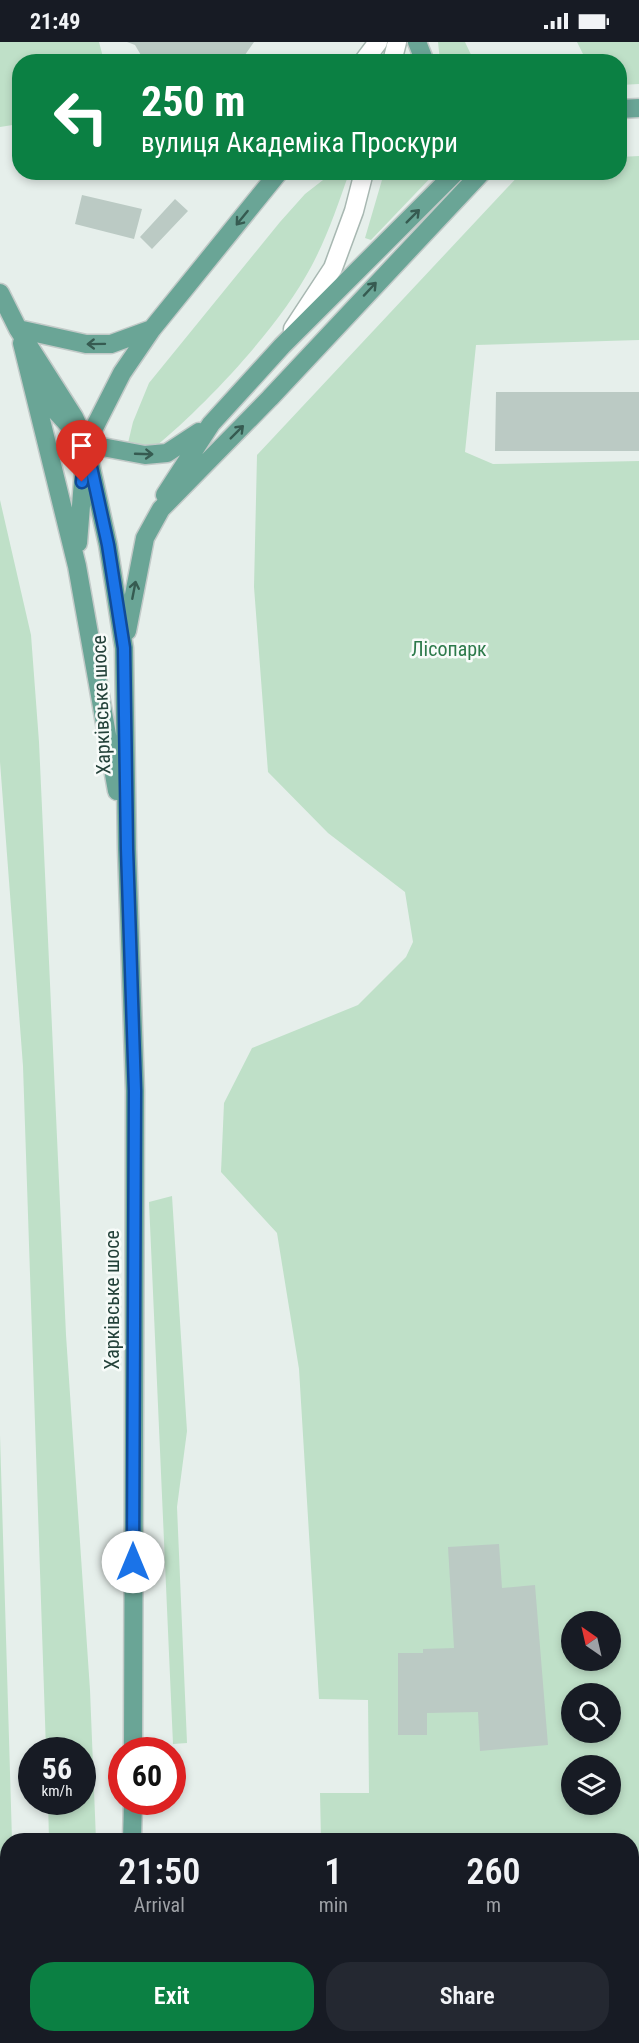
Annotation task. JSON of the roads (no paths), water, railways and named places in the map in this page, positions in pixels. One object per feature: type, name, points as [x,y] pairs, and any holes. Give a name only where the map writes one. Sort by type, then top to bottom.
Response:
[{"type":"main road","points":[[77,566],[86,444],[122,373],[152,329],[273,180]]},
{"type":"main road","points":[[124,648],[139,561],[151,524],[178,471],[211,424],[282,346],[448,180]]},
{"type":"main road","points":[[151,524],[174,495],[270,398],[474,180]]},
{"type":"main road","name":"Харківське шосе","points":[[0,293],[18,329],[52,379],[86,444],[108,545],[124,648],[127,849],[135,1091],[133,1737]]},
{"type":"main road","points":[[18,329],[86,344],[111,344],[152,329]]},
{"type":"main road","name":"Харківське шосе","points":[[18,329],[77,566],[127,849]]},
{"type":"main road","points":[[28,366],[50,405],[86,444],[126,453],[167,453],[211,424]]},
{"type":"main road","points":[[132,1833],[133,1815]]},
{"type":"street","points":[[282,346],[333,268],[354,211],[362,180]]},
{"type":"park label","name":"Лісопарк","points":[[449,649]]}]
